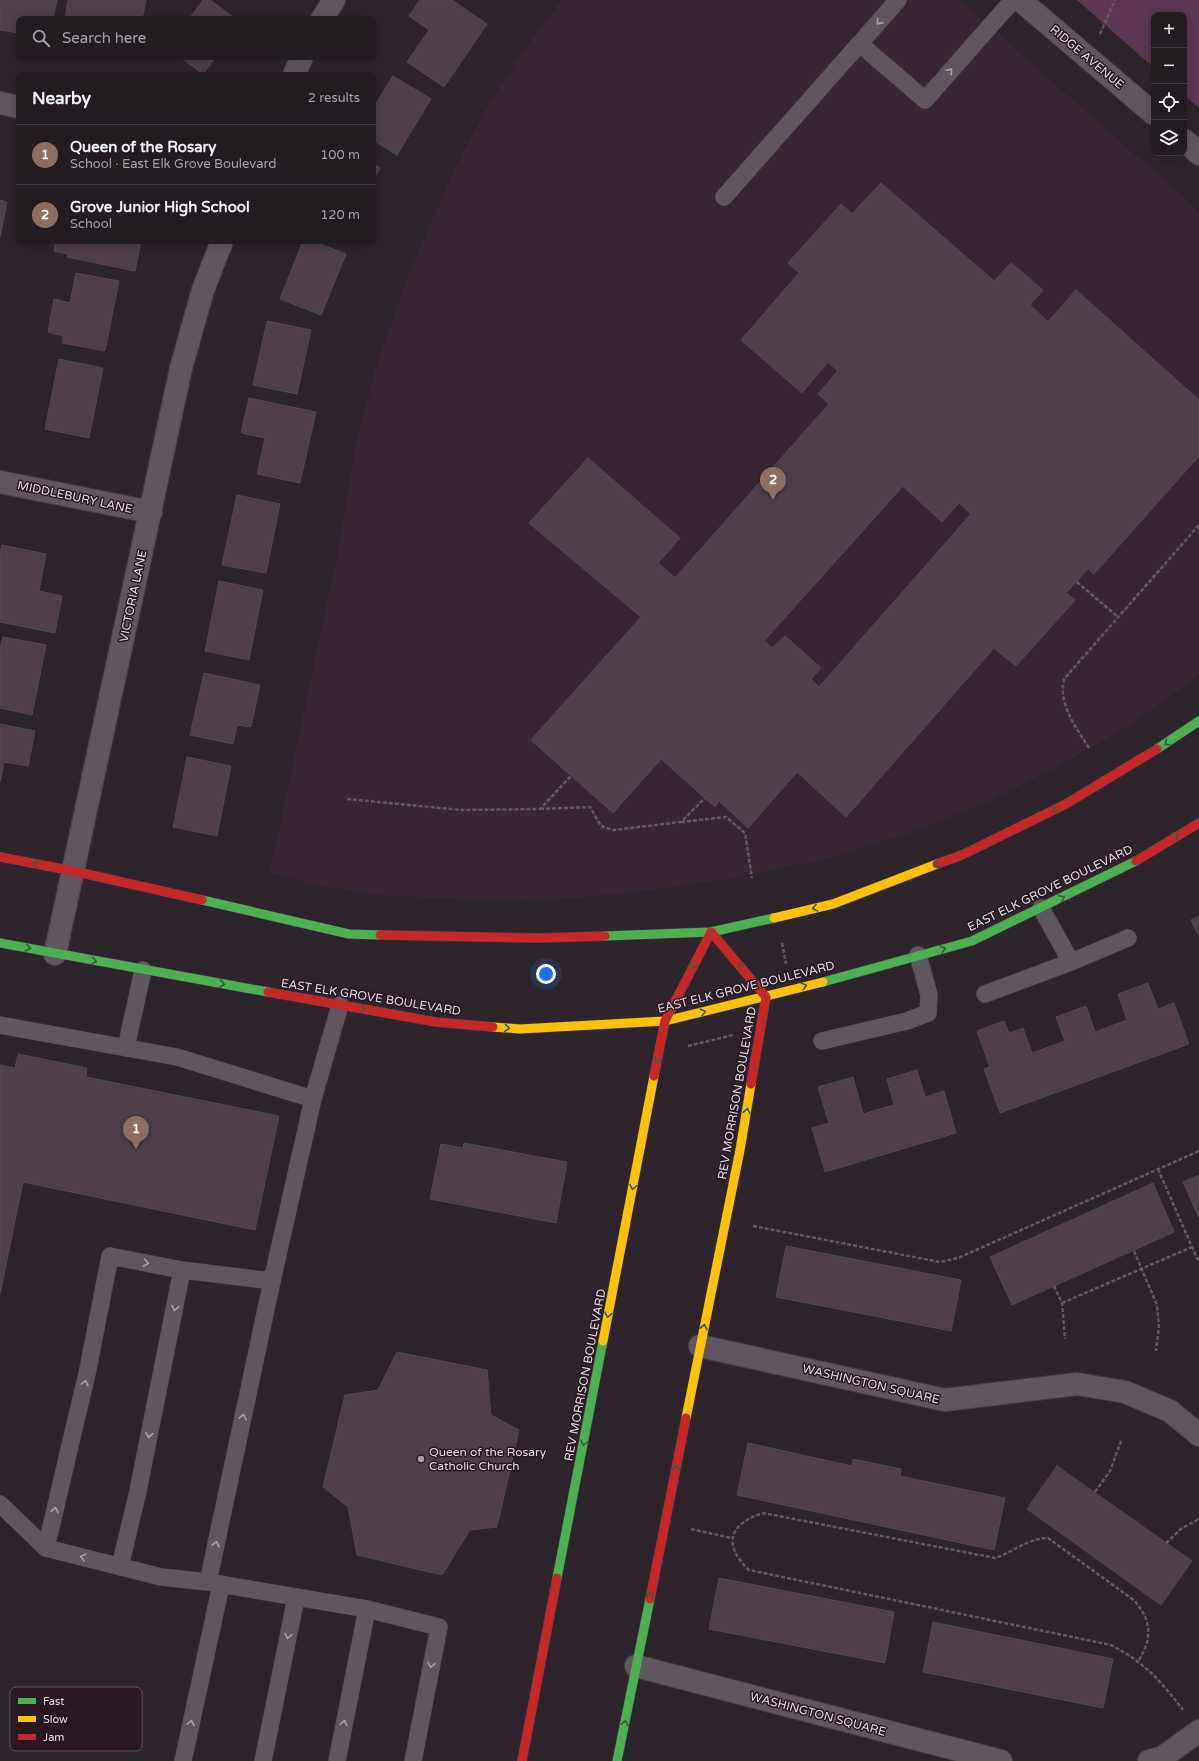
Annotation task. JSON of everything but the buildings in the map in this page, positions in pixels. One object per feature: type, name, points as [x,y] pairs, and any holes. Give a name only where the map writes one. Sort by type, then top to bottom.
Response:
[{"type":"street","points":[[324,16],[334,0]]},
{"type":"street","name":"RIDGE AVENUE","points":[[1020,0],[1151,111]]},
{"type":"street","points":[[295,72],[301,60]]},
{"type":"street","points":[[0,103],[16,106]]},
{"type":"street","points":[[1187,143],[1199,154]]},
{"type":"street","name":"VICTORIA LANE","points":[[55,954],[181,368],[203,290],[221,244]]},
{"type":"street","name":"MIDDLEBURY LANE","points":[[0,482],[151,512]]},
{"type":"street","points":[[0,857],[73,871],[349,934],[540,938],[711,932],[833,904],[962,855],[1066,804],[1146,756],[1199,721]]},
{"type":"street","name":"EAST ELK GROVE BOULEVARD","points":[[0,942],[55,954],[436,1022],[520,1030],[665,1021],[766,997],[972,941],[1122,869],[1199,823]]},
{"type":"street","name":"REV MORRISON BOULEVARD","points":[[522,1761],[665,1021],[711,932],[766,997],[740,1150],[617,1761]]},
{"type":"street","name":"WASHINGTON SQUARE","points":[[700,1346],[945,1400],[1077,1384],[1125,1392],[1170,1411],[1199,1435]]},
{"type":"street","name":"WASHINGTON SQUARE","points":[[636,1666],[1001,1761]]},
{"type":"street","points":[[1149,1761],[1162,1757],[1199,1731]]},
{"type":"lane","points":[[724,197],[898,0]]},
{"type":"lane","points":[[860,44],[924,100],[1013,0]]},
{"type":"lane","points":[[1041,908],[1071,962]]},
{"type":"lane","points":[[985,994],[1071,962],[1128,938]]},
{"type":"lane","points":[[822,1041],[907,1021],[928,1013],[929,995],[918,955]]},
{"type":"lane","points":[[126,1048],[143,970]]},
{"type":"lane","points":[[183,1761],[272,1281],[314,1099],[340,1005]]},
{"type":"lane","points":[[0,1025],[177,1057],[314,1099]]},
{"type":"lane","points":[[46,1548],[88,1369],[110,1256],[182,1270],[272,1281]]},
{"type":"lane","points":[[120,1567],[138,1490],[182,1270]]},
{"type":"lane","points":[[0,1504],[46,1548],[161,1577],[215,1583],[367,1609],[439,1627],[413,1761]]},
{"type":"lane","points":[[263,1761],[296,1598]]},
{"type":"lane","points":[[337,1761],[367,1609]]},
{"type":"path","points":[[1082,53],[1099,37],[1116,0]]},
{"type":"path","points":[[1088,748],[1070,716],[1062,690],[1064,679],[1199,525]]},
{"type":"path","points":[[1077,582],[1118,617]]},
{"type":"path","points":[[540,809],[572,776]]},
{"type":"path","points":[[681,822],[704,798]]},
{"type":"path","points":[[347,800],[461,810],[540,809],[590,806],[601,826],[613,830],[726,817],[745,833],[752,878]]},
{"type":"path","points":[[777,917],[791,990]]},
{"type":"path","points":[[681,1048],[740,1033]]},
{"type":"path","points":[[753,1226],[940,1262],[958,1258],[1199,1151]]},
{"type":"path","points":[[1158,1169],[1199,1263]]},
{"type":"path","points":[[1062,1303],[1192,1247]]},
{"type":"path","points":[[1134,1251],[1157,1305],[1159,1326],[1156,1351]]},
{"type":"path","points":[[1054,1286],[1062,1303],[1065,1339]]},
{"type":"path","points":[[1095,1492],[1110,1471],[1121,1441]]},
{"type":"path","points":[[1139,1660],[1146,1648],[1149,1633],[1144,1612],[1135,1601],[1048,1538],[1039,1538],[1008,1554],[995,1558],[763,1513],[749,1517],[739,1526],[731,1538],[732,1548],[738,1560],[748,1570],[1092,1640],[1111,1646],[1139,1660],[1167,1688],[1199,1731]]},
{"type":"path","points":[[1166,1543],[1182,1528],[1199,1519]]},
{"type":"path","points":[[691,1529],[731,1538]]},
{"type":"shaded area","points":[[562,0],[959,0],[1199,211],[1199,674],[1170,697],[1115,734],[1053,769],[984,803],[908,833],[825,859],[733,878],[643,891],[563,899],[492,901],[382,895],[310,884],[270,872],[337,556],[356,445],[376,368],[408,276],[456,166],[487,108],[523,51]]},
{"type":"shaded area","points":[[1077,0],[1199,0],[1199,108],[1187,98],[1187,12],[1151,12],[1151,65]]},
{"type":"traffic: fast","points":[[1157,749],[1199,721]]},
{"type":"traffic: fast","points":[[823,982],[972,941],[1136,861]]},
{"type":"traffic: fast","points":[[202,900],[349,934],[380,935]]},
{"type":"traffic: fast","points":[[605,936],[711,932],[774,918]]},
{"type":"traffic: fast","points":[[0,943],[268,992]]},
{"type":"traffic: fast","points":[[557,1578],[603,1341]]},
{"type":"traffic: fast","points":[[617,1761],[650,1599]]},
{"type":"traffic: slow","points":[[774,918],[833,904],[937,864]]},
{"type":"traffic: slow","points":[[493,1027],[520,1029],[665,1021],[823,982]]},
{"type":"traffic: slow","points":[[603,1341],[654,1076]]},
{"type":"traffic: slow","points":[[686,1418],[740,1150],[751,1084]]},
{"type":"traffic: jam","points":[[937,864],[962,855],[1066,804],[1157,749]]},
{"type":"traffic: jam","points":[[1136,861],[1199,823]]},
{"type":"traffic: jam","points":[[0,857],[73,871],[202,900]]},
{"type":"traffic: jam","points":[[654,1076],[665,1021],[711,932],[766,997],[751,1084]]},
{"type":"traffic: jam","points":[[380,935],[540,938],[605,936]]},
{"type":"traffic: jam","points":[[268,992],[436,1022],[493,1027]]},
{"type":"traffic: jam","points":[[650,1599],[686,1418]]},
{"type":"traffic: jam","points":[[522,1761],[557,1578]]},
{"type":"place","name":"Grove Junior High School","points":[[773,500]]},
{"type":"place","name":"Queen of the Rosary","points":[[136,1149]]},
{"type":"place","name":"Queen of the Rosary Catholic Church","points":[[421,1459]]}]
